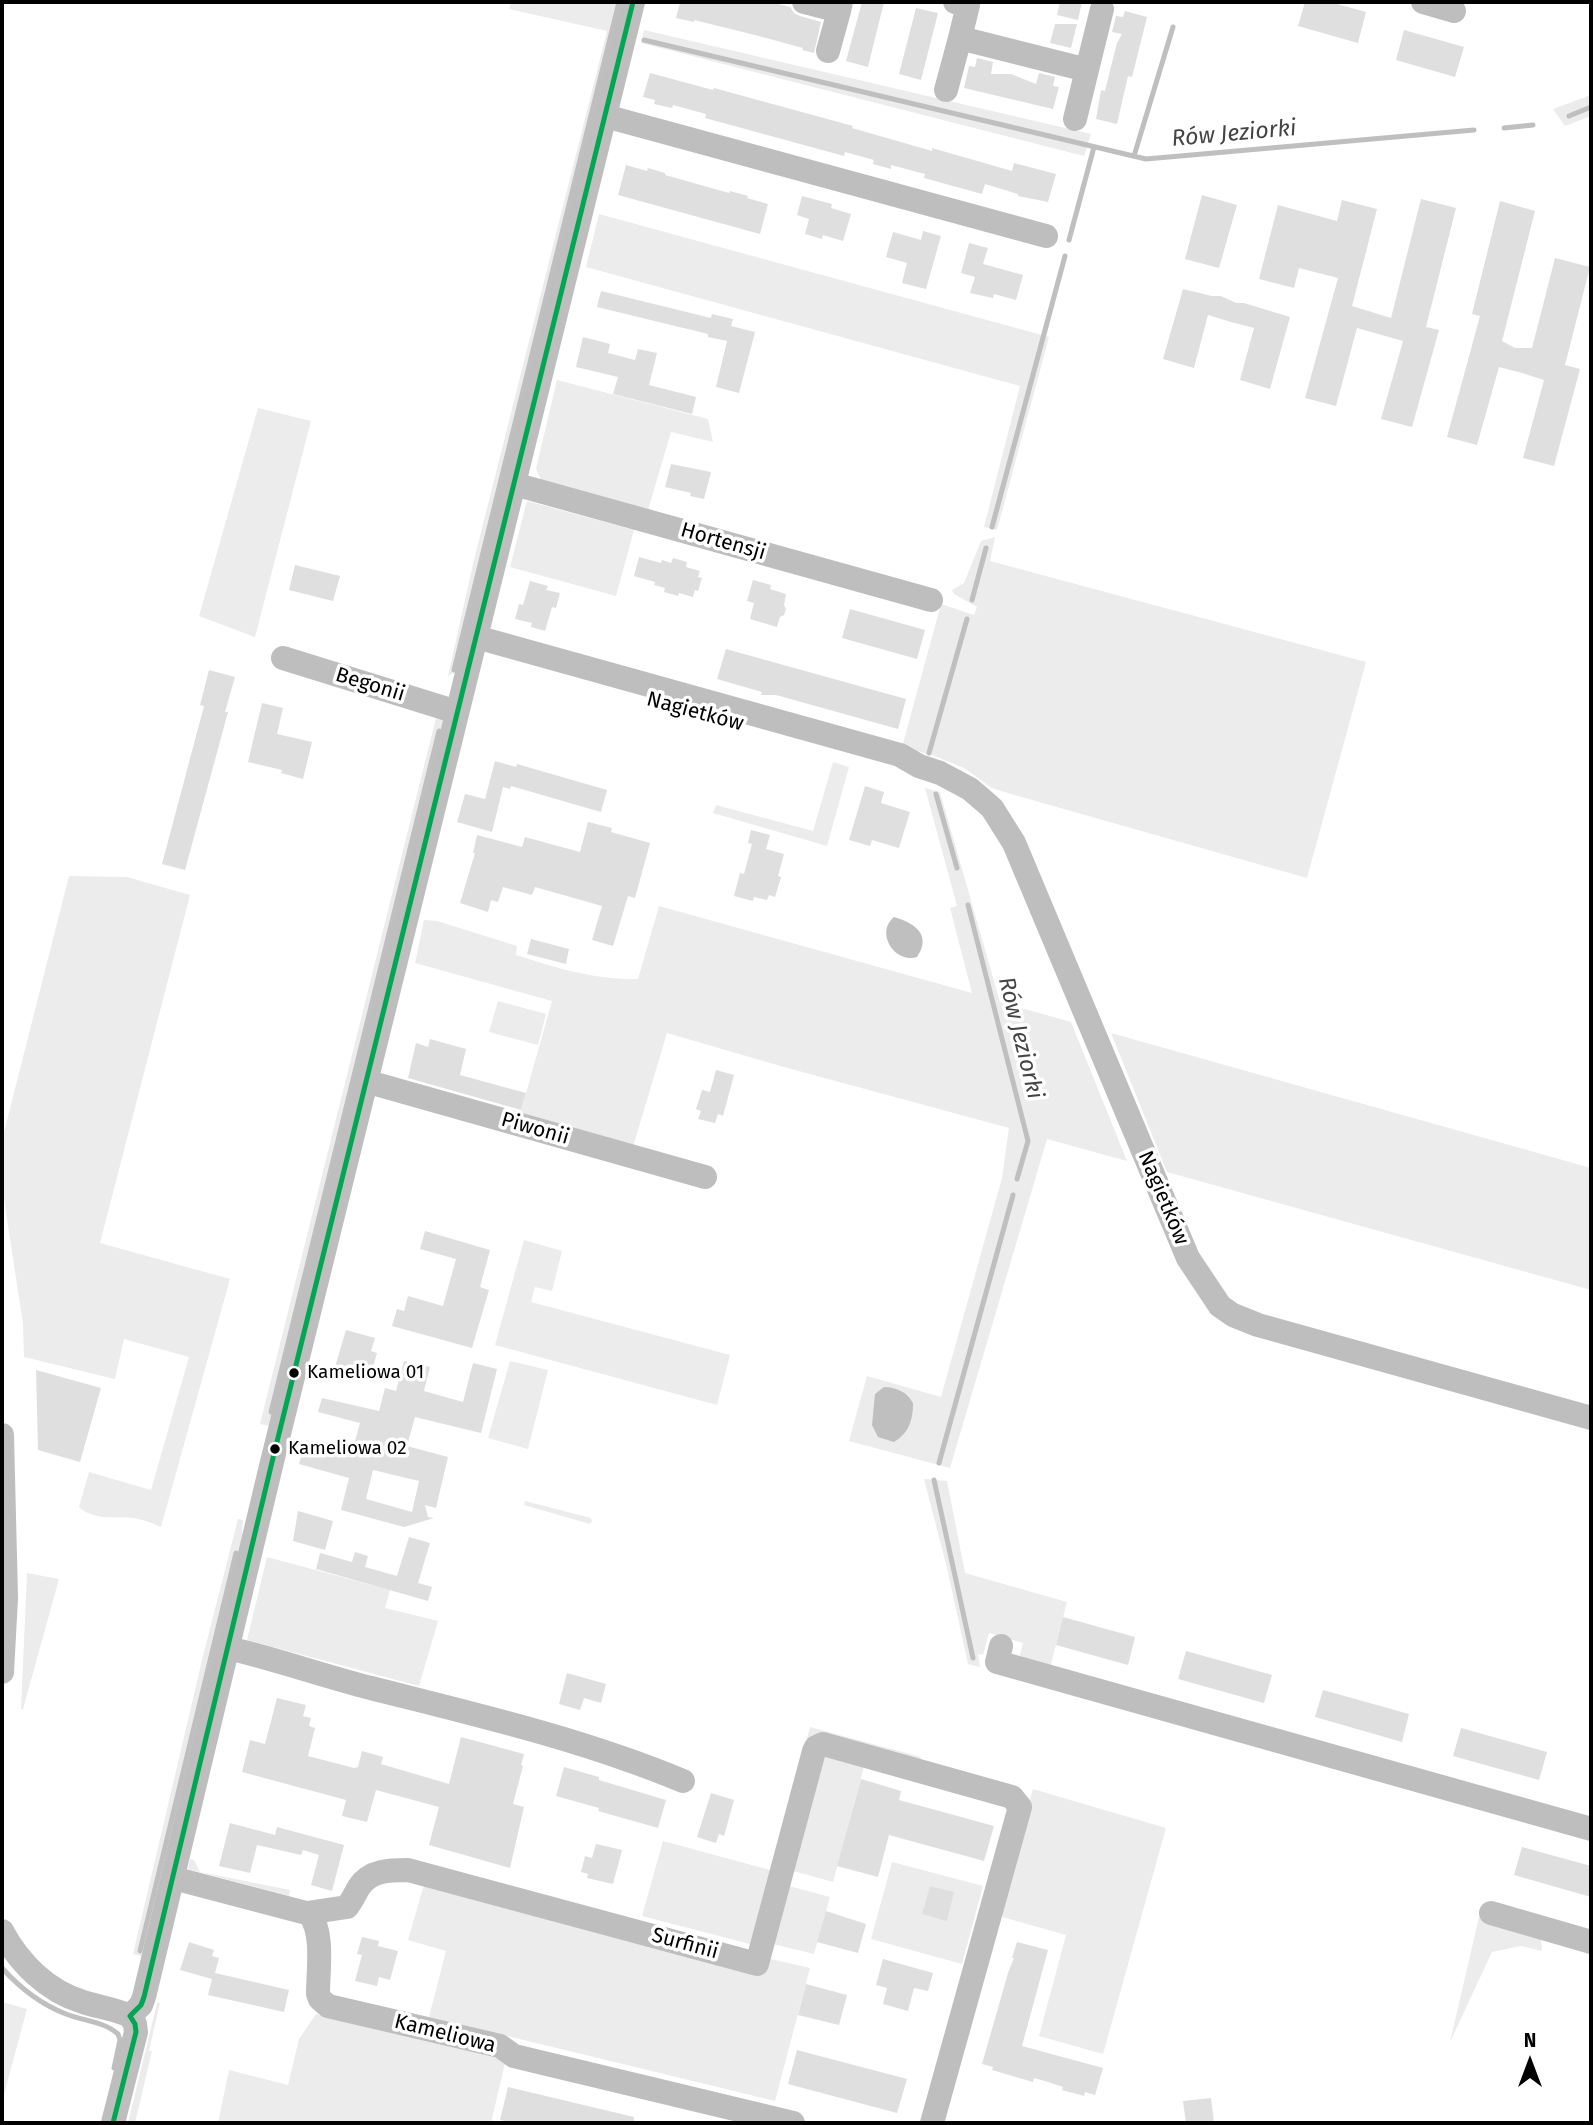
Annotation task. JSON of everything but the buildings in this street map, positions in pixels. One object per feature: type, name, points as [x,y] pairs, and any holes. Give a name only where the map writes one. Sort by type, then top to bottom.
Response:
[{"type":"street","points":[[130,2016],[143,2001],[365,1081],[633,2]]},
{"type":"street","points":[[804,2],[840,6],[828,51]]},
{"type":"street","points":[[1423,2],[1454,10]]},
{"type":"street","points":[[946,90],[960,38],[964,3]]},
{"type":"street","points":[[1075,119],[1102,9]]},
{"type":"street","points":[[960,38],[1087,70]]},
{"type":"street","points":[[605,116],[1046,236]]},
{"type":"street","name":"Hortensji","points":[[514,484],[931,600]]},
{"type":"street","name":"Nagietków","points":[[474,644],[900,755],[919,766],[957,781],[982,798],[1003,822],[1014,843],[1188,1258],[1220,1306],[1233,1315],[1258,1325],[1591,1418]]},
{"type":"street","name":"Begonii","points":[[283,658],[457,712]]},
{"type":"street","name":"Piwonii","points":[[365,1081],[705,1177]]},
{"type":"street","points":[[2,1435],[6,1598],[2,1672]]},
{"type":"street","points":[[1001,1646],[997,1662],[1591,1829]]},
{"type":"street","points":[[228,1648],[549,1734],[637,1762],[682,1781]]},
{"type":"street","name":"Surfinii","points":[[307,1913],[346,1907],[368,1878],[386,1871],[408,1870],[757,1964],[817,1747],[823,1744],[1012,1797],[1020,1807],[932,2123]]},
{"type":"street","points":[[173,1878],[307,1913]]},
{"type":"street","name":"Kameliowa","points":[[307,1913],[312,1917],[318,1935],[318,1994],[328,2006],[500,2046],[514,2056],[793,2123]]},
{"type":"street","points":[[1491,1913],[1591,1942]]},
{"type":"street","points":[[2,1933],[21,1960],[48,1984],[71,1998],[130,2016],[135,2024],[136,2032],[113,2123]]},
{"type":"shaded area","points":[[511,2],[622,2],[456,672],[448,676],[473,564],[607,31],[509,9]]},
{"type":"shaded area","points":[[644,30],[1091,134],[1084,156],[641,43]]},
{"type":"shaded area","points":[[1591,95],[1591,116],[1565,126],[1553,109]]},
{"type":"shaded area","points":[[599,214],[1049,337],[997,530],[984,527],[1020,386],[586,267]]},
{"type":"shaded area","points":[[557,380],[708,419],[713,442],[671,432],[648,510],[541,480],[536,469]]},
{"type":"shaded area","points":[[258,408],[311,421],[255,637],[199,616]]},
{"type":"shaded area","points":[[527,501],[634,530],[616,596],[510,567]]},
{"type":"shaded area","points":[[995,537],[990,561],[1366,662],[1307,878],[992,788],[964,768],[902,747],[941,604],[974,615],[977,607],[954,594],[952,590],[964,583],[981,541]]},
{"type":"shaded area","points":[[436,718],[446,720],[270,1426],[260,1424]]},
{"type":"shaded area","points":[[833,762],[849,767],[827,846],[713,813],[716,805],[813,831]]},
{"type":"shaded area","points":[[925,788],[940,792],[1000,1002],[1071,1022],[1127,1161],[1047,1139],[950,1468],[849,1441],[867,1376],[941,1397],[1002,1178],[1009,1128],[667,1033],[632,1150],[519,1118],[552,1001],[415,963],[424,920],[437,921],[517,946],[516,955],[561,969],[606,978],[638,979],[659,906],[972,993],[950,908],[957,906]]},
{"type":"shaded area","points":[[69,876],[127,877],[190,895],[100,1243],[230,1279],[161,1527],[134,1518],[98,1516],[79,1507],[89,1472],[151,1490],[189,1357],[124,1339],[115,1379],[24,1357],[23,1324],[2,1186],[2,1140]]},
{"type":"shaded area","points":[[894,917],[914,926],[922,936],[923,942],[917,957],[901,956],[890,945],[886,931]]},
{"type":"shaded area","points":[[498,1001],[546,1014],[538,1045],[489,1032]]},
{"type":"shaded area","points":[[1111,1033],[1591,1168],[1591,1290],[1167,1172]]},
{"type":"shaded area","points":[[524,1240],[562,1251],[552,1291],[535,1287],[531,1302],[730,1355],[717,1405],[495,1345]]},
{"type":"shaded area","points":[[510,1361],[548,1370],[528,1449],[488,1438]]},
{"type":"shaded area","points":[[884,1387],[901,1391],[913,1403],[909,1426],[894,1442],[878,1437],[872,1425],[875,1394]]},
{"type":"shaded area","points":[[924,1479],[947,1481],[965,1573],[1067,1602],[1050,1668],[1019,1659],[1023,1643],[989,1633],[983,1655],[978,1654],[980,1667],[968,1664]]},
{"type":"shaded area","points":[[525,1501],[591,1518],[592,1521],[590,1524],[524,1505]]},
{"type":"shaded area","points":[[238,1519],[243,1520],[241,1546],[144,1957],[133,1954]]},
{"type":"shaded area","points":[[267,1557],[390,1590],[385,1608],[438,1621],[419,1686],[247,1640]]},
{"type":"shaded area","points":[[27,1573],[59,1579],[21,1709]]},
{"type":"shaded area","points":[[810,1727],[921,1757],[919,1764],[812,1735],[754,1943],[642,1916],[663,1841],[770,1870]]},
{"type":"shaded area","points":[[825,1753],[865,1763],[833,1882],[793,1871]]},
{"type":"shaded area","points":[[1033,1789],[1166,1828],[1103,2054],[1039,2036],[1066,1935],[995,1915]]},
{"type":"shaded area","points":[[190,1859],[194,1860],[200,1872],[290,1890],[289,1896],[188,1869]]},
{"type":"shaded area","points":[[892,1862],[983,1886],[962,1964],[871,1939]]},
{"type":"shaded area","points":[[428,1881],[810,1968],[775,2101],[429,2017],[446,1951],[408,1940],[423,1888]]},
{"type":"shaded area","points":[[789,1886],[830,1897],[814,1954],[773,1944]]},
{"type":"shaded area","points":[[1479,1917],[1541,1935],[1542,1951],[1521,1946],[1492,1952],[1450,2042]]},
{"type":"shaded area","points":[[2,2002],[27,2009],[2,2102]]},
{"type":"shaded area","points":[[157,2003],[160,2003],[149,2051],[152,2051],[135,2123],[128,2123]]},
{"type":"shaded area","points":[[316,2014],[506,2059],[491,2123],[218,2123],[229,2070],[288,2085],[299,2039]]},
{"type":"waterway","points":[[454,670],[619,2]]},
{"type":"waterway","points":[[1134,156],[1173,27]]},
{"type":"waterway","points":[[644,40],[1146,159],[1474,130]]},
{"type":"waterway","name":"Rów Jeziorki","points":[[1569,116],[1591,107]]},
{"type":"waterway","name":"Rów Jeziorki","points":[[1504,128],[1533,125]]},
{"type":"waterway","name":"Rów Jeziorki","points":[[1069,240],[1094,147]]},
{"type":"waterway","name":"Rów Jeziorki","points":[[992,527],[1065,256]]},
{"type":"waterway","name":"Rów Jeziorki","points":[[972,600],[986,548]]},
{"type":"waterway","name":"Rów Jeziorki","points":[[929,753],[967,619]]},
{"type":"waterway","points":[[271,1412],[439,731]]},
{"type":"waterway","name":"Rów Jeziorki","points":[[936,794],[957,868]]},
{"type":"waterway","name":"Rów Jeziorki","points":[[968,905],[1028,1141],[1017,1179]]},
{"type":"waterway","name":"Rów Jeziorki","points":[[939,1463],[1013,1195]]},
{"type":"waterway","name":"Rów Jeziorki","points":[[934,1480],[973,1658]]},
{"type":"waterway","points":[[140,1951],[236,1553]]},
{"type":"waterway","points":[[2,1968],[23,1989],[39,2000],[72,2016],[106,2026],[118,2034],[120,2040],[114,2068]]},
{"type":"transit line","points":[[130,2016],[141,2005],[144,1997],[272,1462],[633,2]]},
{"type":"transit line","points":[[113,2123],[136,2032],[130,2016]]},
{"type":"place","name":"Kameliowa 01","points":[[294,1373]]},
{"type":"place","name":"Kameliowa 02","points":[[275,1449]]}]
